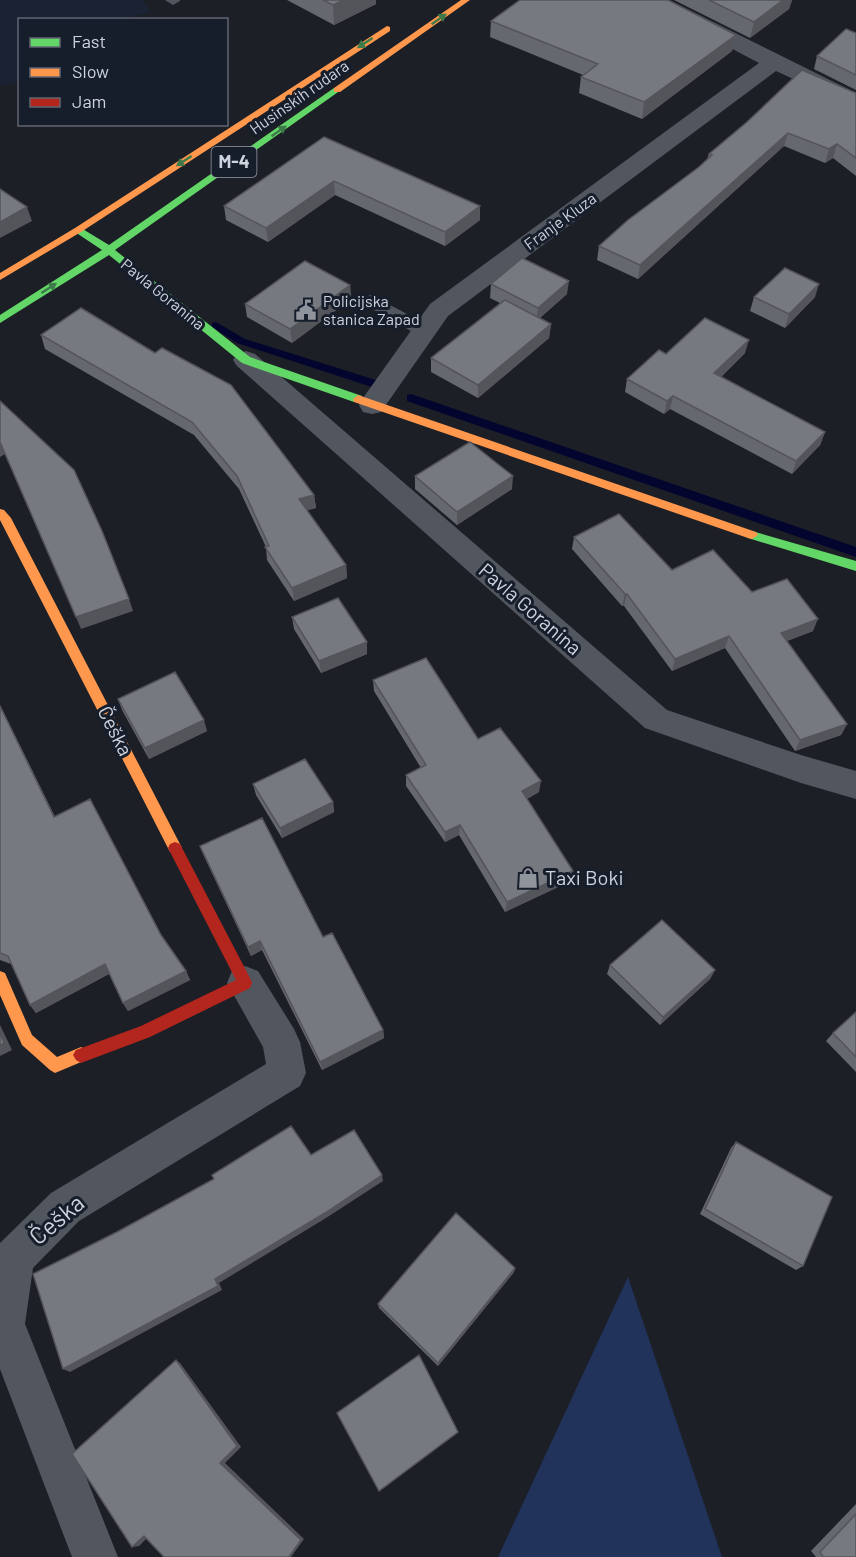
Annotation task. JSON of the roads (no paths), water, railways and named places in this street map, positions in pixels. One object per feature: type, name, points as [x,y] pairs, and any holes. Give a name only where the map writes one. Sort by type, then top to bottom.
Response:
[{"type":"street","name":"Husinskih rudara","points":[[0,320],[109,250],[466,0]]},
{"type":"street","points":[[654,0],[856,101]]},
{"type":"street","name":"Husinskih rudara","points":[[0,277],[78,230],[402,19]]},
{"type":"street","name":"Franje Kluza","points":[[372,405],[439,310],[774,62]]},
{"type":"street","name":"Pavla Goranina","points":[[78,230],[109,250],[246,360],[656,719],[856,785]]},
{"type":"street","name":"Pavla Goranina","points":[[246,360],[761,538],[856,566]]},
{"type":"street","name":"Češka","points":[[0,513],[5,518],[246,983],[281,1042],[287,1073],[65,1207],[14,1258],[4,1324],[95,1557]]},
{"type":"street","points":[[0,978],[27,1040],[55,1065],[145,1032],[246,983]]},
{"type":"lane","points":[[371,301],[425,330]]},
{"type":"waterway","points":[[216,325],[241,341],[375,384]]},
{"type":"waterway","points":[[411,398],[856,552]]},
{"type":"place","name":"Policijska stanica Zapad","points":[[306,310]]},
{"type":"place","name":"Taxi Boki","points":[[528,878]]}]
